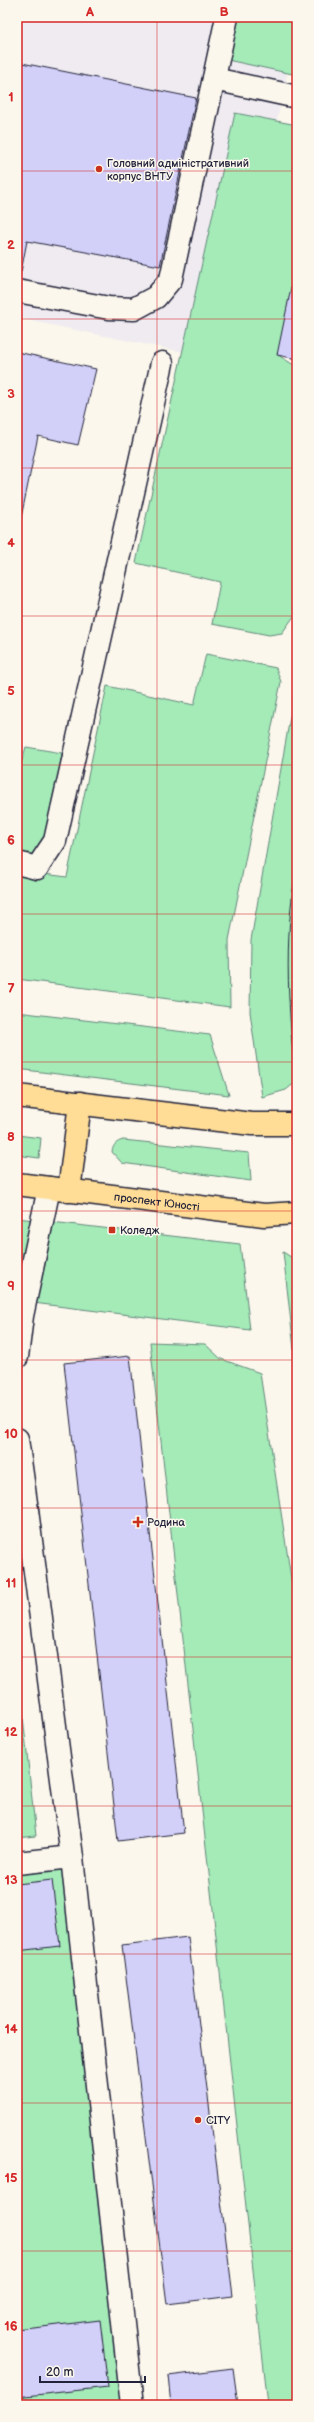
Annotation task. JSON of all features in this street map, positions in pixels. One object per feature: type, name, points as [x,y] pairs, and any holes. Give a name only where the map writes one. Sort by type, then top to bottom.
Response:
[{"type":"main road","points":[[17,1096],[252,1124],[297,1124]]},
{"type":"main road","points":[[59,1190],[80,1103]]},
{"type":"main road","name":"проспект Юності","points":[[17,1184],[264,1215],[297,1213]]},
{"type":"lane","points":[[17,291],[109,308],[134,309],[156,297],[172,279],[227,17]]},
{"type":"lane","points":[[214,79],[297,97]]},
{"type":"lane","points":[[17,863],[37,868],[55,841],[162,363]]},
{"type":"lane","points":[[17,1357],[22,1316],[59,1190]]},
{"type":"lane","points":[[17,1439],[22,1510],[72,1857],[132,2405]]},
{"type":"lane","points":[[17,1863],[72,1857]]},
{"type":"shaded area","points":[[17,17],[297,17],[297,29],[277,121],[222,360],[17,318]]},
{"type":"green space","points":[[227,17],[297,17],[297,75],[218,58]]},
{"type":"green space","points":[[235,113],[297,125],[297,259],[278,355],[297,367],[297,612],[282,633],[269,635],[212,624],[220,582],[136,563]]},
{"type":"green space","points":[[206,654],[276,668],[281,682],[229,940],[230,1007],[17,979],[17,776],[26,747],[62,753],[44,874],[67,877],[107,686],[194,705]]},
{"type":"green space","points":[[297,677],[297,1081],[286,1090],[262,1097],[250,1012],[251,940]]},
{"type":"green space","points":[[17,1012],[210,1035],[229,1095],[17,1069]]},
{"type":"green space","points":[[17,1135],[41,1138],[39,1158],[17,1155]]},
{"type":"green space","points":[[123,1140],[249,1153],[251,1181],[122,1163],[112,1152],[115,1144]]},
{"type":"green space","points":[[17,1218],[240,1244],[250,1330],[17,1301]]},
{"type":"green space","points":[[283,1252],[297,1261],[297,1376]]},
{"type":"green space","points":[[150,1342],[205,1344],[221,1359],[260,1373],[297,1618],[297,2029],[294,2032],[297,2056],[297,2405],[268,2405]]},
{"type":"green space","points":[[17,1661],[36,1836],[17,1838]]},
{"type":"green space","points":[[63,1869],[121,2405],[17,2405],[17,1874]]},
{"type":"building","name":"Головний адміністративний корпус ВНТУ","points":[[17,62],[196,98],[160,266],[27,241],[21,272],[17,271]]},
{"type":"building","points":[[297,259],[297,359],[277,355]]},
{"type":"building","points":[[17,352],[96,369],[78,445],[38,436],[17,537]]},
{"type":"building","points":[[130,1356],[184,1833],[118,1841],[64,1363]]},
{"type":"building","points":[[52,1880],[60,1946],[17,1951],[17,1884]]},
{"type":"building","points":[[188,1937],[233,2296],[167,2304],[122,1945]]},
{"type":"building","points":[[100,2320],[108,2387],[17,2397],[17,2330]]},
{"type":"building","points":[[233,2368],[238,2405],[171,2405],[168,2376]]},
{"type":"tram line","points":[[297,866],[292,895],[288,952],[288,980],[297,1095]]},
{"type":"place","name":"Головний адміністративний корпус ВНТУ","points":[[99,169]]},
{"type":"place","name":"Коледж","points":[[112,1230]]},
{"type":"place","name":"Родина","points":[[138,1522]]},
{"type":"place","name":"CITY","points":[[198,2120]]}]
